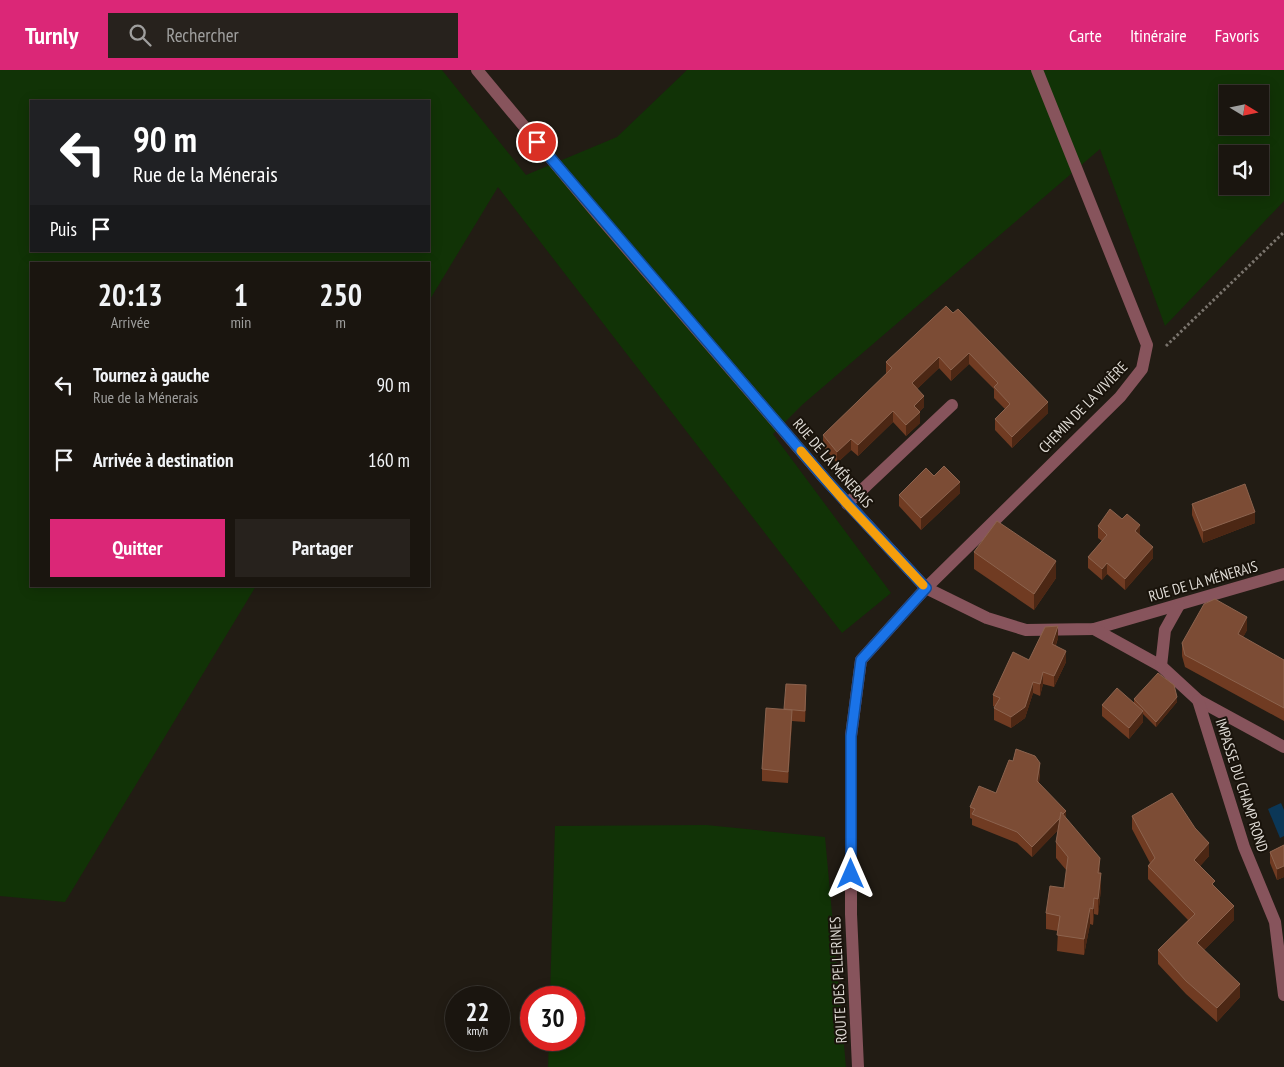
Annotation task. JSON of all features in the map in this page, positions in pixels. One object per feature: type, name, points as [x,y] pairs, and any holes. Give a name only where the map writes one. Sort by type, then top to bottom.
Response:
[{"type":"street","name":"RUE DE LA MÉNERAIS","points":[[477,70],[598,215],[847,504],[926,588],[987,618],[1026,630],[1094,629],[1284,574]]},
{"type":"street","name":"CHEMIN DE LA VIVIÈRE","points":[[926,588],[1120,397],[1142,370],[1147,345],[1037,70]]},
{"type":"street","points":[[847,504],[952,405]]},
{"type":"street","name":"ROUTE DES PELLERINES","points":[[858,1067],[851,914],[851,736],[861,660],[926,588]]},
{"type":"street","points":[[1161,666],[1165,630],[1179,605]]},
{"type":"street","points":[[1094,629],[1161,666],[1198,700],[1284,747]]},
{"type":"street","name":"IMPASSE DU CHAMP ROND","points":[[1198,700],[1244,847],[1275,922],[1284,995]]},
{"type":"path","points":[[1142,370],[1284,232]]},
{"type":"green space","points":[[0,70],[442,70],[526,175],[617,137],[687,70],[1284,70],[1284,201],[1165,326],[1100,149],[802,405],[773,434],[891,593],[842,633],[498,187],[430,299],[430,262],[30,262],[30,587],[255,587],[65,902],[0,896]]},
{"type":"green space","points":[[706,825],[825,837],[846,1067],[548,1067],[549,1051],[585,1051],[585,986],[550,986],[555,826]]},
{"type":"water","points":[[1281,803],[1284,810],[1284,836],[1280,838],[1268,809]]},
{"type":"building","points":[[946,306],[953,313],[958,309],[1048,402],[1012,437],[995,419],[1010,404],[994,387],[998,383],[969,353],[951,370],[939,357],[912,383],[924,396],[914,406],[920,412],[906,425],[893,411],[858,445],[851,439],[837,452],[823,435],[892,368],[886,362]]},
{"type":"building","points":[[944,466],[960,482],[921,518],[899,495],[926,468],[934,476]]},
{"type":"building","points":[[1245,484],[1255,512],[1203,531],[1192,504]]},
{"type":"building","points":[[1110,509],[1122,519],[1127,514],[1140,525],[1135,531],[1153,547],[1125,579],[1107,563],[1102,569],[1088,557],[1107,535],[1098,526]]},
{"type":"building","points":[[997,521],[1056,561],[1034,594],[974,552]]},
{"type":"building","points":[[1215,599],[1247,617],[1238,634],[1284,660],[1284,708],[1185,655],[1182,643],[1204,604]]},
{"type":"building","points":[[1058,626],[1052,644],[1066,651],[1054,676],[1043,672],[1040,684],[1033,682],[1025,707],[1011,717],[994,708],[1000,698],[993,695],[1013,652],[1029,660],[1045,627]]},
{"type":"building","points":[[1158,673],[1174,685],[1177,697],[1156,722],[1134,699]]},
{"type":"building","points":[[786,684],[806,685],[805,711],[784,709]]},
{"type":"building","points":[[1117,688],[1143,711],[1129,728],[1102,705]]},
{"type":"building","points":[[766,708],[792,710],[788,772],[762,769]]},
{"type":"building","points":[[1016,749],[1035,756],[1040,763],[1037,781],[1066,811],[1063,814],[1061,812],[1060,818],[1032,847],[1017,832],[972,814],[975,809],[970,807],[979,786],[996,793],[1009,760],[1013,761]]},
{"type":"building","points":[[1172,793],[1195,828],[1209,843],[1194,860],[1215,881],[1212,884],[1234,906],[1197,943],[1240,984],[1217,1008],[1186,981],[1158,950],[1195,914],[1148,866],[1155,858],[1132,816]]},
{"type":"building","points":[[1061,812],[1100,858],[1098,873],[1101,873],[1098,899],[1094,898],[1093,909],[1090,908],[1084,939],[1057,935],[1060,916],[1046,913],[1050,886],[1064,888],[1068,857],[1056,842]]},
{"type":"building","points":[[1284,845],[1284,866],[1277,869],[1270,852]]},
{"type":"slow traffic","points":[[801,451],[847,504],[923,585]]},
{"type":"route","points":[[537,142],[825,479],[926,588],[861,660],[851,736],[851,874]]}]
